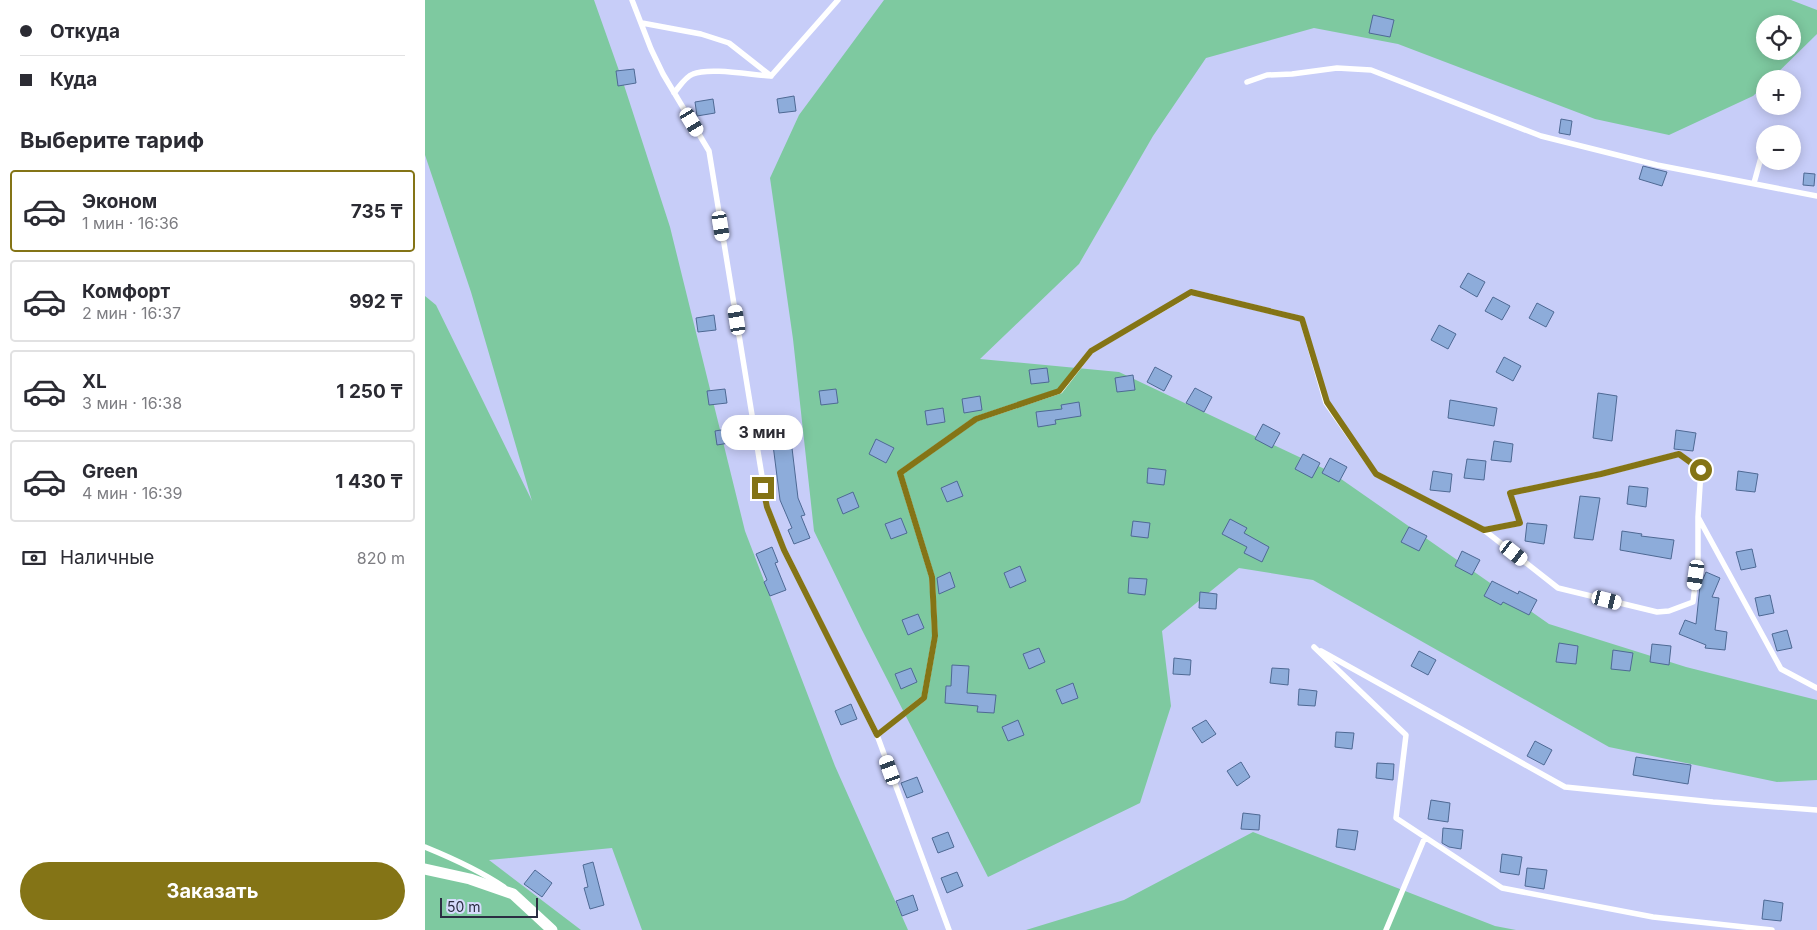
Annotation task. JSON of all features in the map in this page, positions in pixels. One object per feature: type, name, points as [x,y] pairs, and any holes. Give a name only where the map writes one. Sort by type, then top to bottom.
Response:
[{"type":"street","points":[[425,869],[470,879],[513,894],[552,930]]},
{"type":"lane","points":[[771,76],[838,0]]},
{"type":"lane","points":[[635,2],[651,49],[674,93],[709,151],[767,507],[784,550],[877,735],[949,930]]},
{"type":"lane","points":[[642,24],[701,34],[729,43],[771,76]]},
{"type":"lane","points":[[1247,82],[1267,75],[1337,68],[1371,70],[1541,136],[1657,165],[1817,196]]},
{"type":"lane","points":[[674,93],[694,73],[721,71],[771,76]]},
{"type":"lane","points":[[1755,183],[1758,170]]},
{"type":"lane","points":[[877,735],[924,698],[935,636],[932,577],[900,473],[976,419],[1059,391],[1091,351],[1191,292],[1302,319],[1327,402],[1376,474],[1484,530],[1558,588],[1657,612],[1669,611],[1693,602],[1698,562],[1701,470],[1679,454],[1601,474],[1510,493],[1520,523],[1484,530]]},
{"type":"lane","points":[[1698,517],[1781,669],[1817,688]]},
{"type":"lane","points":[[1771,930],[1653,917],[1502,888],[1395,818],[1407,735],[1313,647],[1565,787],[1817,810]]},
{"type":"lane","points":[[1386,930],[1425,837]]},
{"type":"lane","points":[[425,847],[487,876],[513,894]]},
{"type":"green space","points":[[425,0],[594,0],[670,227],[745,531],[835,766],[908,930],[642,930],[612,848],[489,860],[581,930],[425,930],[425,296],[436,305],[532,501],[471,292],[425,155]]},
{"type":"green space","points":[[884,0],[1791,0],[1817,10],[1817,34],[1801,50],[1801,15],[1756,15],[1756,60],[1790,60],[1780,70],[1756,70],[1756,93],[1753,96],[1669,135],[1595,119],[1398,44],[1314,28],[1206,58],[1153,136],[1079,264],[980,359],[1119,372],[1331,472],[1549,624],[1686,667],[1817,700],[1817,780],[1777,782],[1609,747],[1313,580],[1239,568],[1162,631],[1171,706],[1140,803],[988,877],[862,630],[814,531],[793,339],[770,178],[799,115]]},
{"type":"green space","points":[[1253,832],[1495,926],[1516,930],[1026,930],[1124,900]]},
{"type":"building","points":[[1373,15],[1394,20],[1390,37],[1369,33]]},
{"type":"building","points":[[634,69],[636,83],[618,86],[616,71]]},
{"type":"building","points":[[794,96],[796,111],[779,113],[777,99]]},
{"type":"building","points":[[713,99],[715,113],[697,116],[695,102]]},
{"type":"building","points":[[1561,119],[1572,121],[1570,135],[1559,133]]},
{"type":"building","points":[[1643,166],[1667,172],[1662,186],[1639,179]]},
{"type":"building","points":[[1804,173],[1815,174],[1814,186],[1803,185]]},
{"type":"building","points":[[1468,273],[1485,282],[1477,297],[1460,287]]},
{"type":"building","points":[[1493,297],[1510,306],[1502,320],[1485,311]]},
{"type":"building","points":[[1537,303],[1554,312],[1546,327],[1529,318]]},
{"type":"building","points":[[714,315],[716,330],[698,332],[696,318]]},
{"type":"building","points":[[1439,325],[1456,334],[1448,349],[1431,340]]},
{"type":"building","points":[[1504,357],[1521,366],[1513,381],[1496,372]]},
{"type":"building","points":[[1155,367],[1172,376],[1164,391],[1147,382]]},
{"type":"building","points":[[1047,368],[1049,382],[1031,384],[1029,370]]},
{"type":"building","points":[[1133,375],[1135,390],[1117,392],[1115,378]]},
{"type":"building","points":[[1195,388],[1212,397],[1204,412],[1186,403]]},
{"type":"building","points":[[725,389],[727,403],[709,405],[707,391]]},
{"type":"building","points":[[836,389],[838,403],[821,405],[819,391]]},
{"type":"building","points":[[1598,393],[1617,396],[1612,441],[1593,438]]},
{"type":"building","points":[[980,396],[982,410],[964,413],[962,399]]},
{"type":"building","points":[[1450,400],[1497,408],[1494,426],[1448,418]]},
{"type":"building","points":[[1079,402],[1081,416],[1055,420],[1056,424],[1038,427],[1036,412],[1062,409],[1061,405]]},
{"type":"building","points":[[943,408],[945,422],[927,425],[925,411]]},
{"type":"building","points":[[785,421],[788,448],[792,448],[798,498],[805,515],[801,516],[810,538],[794,544],[788,530],[792,528],[780,500],[772,437],[769,438],[767,423]]},
{"type":"building","points":[[1263,424],[1280,433],[1272,448],[1255,439]]},
{"type":"building","points":[[733,428],[735,442],[717,445],[715,431]]},
{"type":"building","points":[[1676,430],[1696,433],[1693,451],[1674,449]]},
{"type":"building","points":[[876,439],[894,448],[886,463],[869,454]]},
{"type":"building","points":[[1494,441],[1513,444],[1511,462],[1491,460]]},
{"type":"building","points":[[1303,454],[1320,463],[1312,478],[1295,469]]},
{"type":"building","points":[[1330,458],[1347,467],[1339,482],[1322,473]]},
{"type":"building","points":[[1467,459],[1486,461],[1484,480],[1464,478]]},
{"type":"building","points":[[1148,468],[1166,470],[1164,485],[1147,483]]},
{"type":"building","points":[[1433,471],[1452,474],[1450,492],[1430,490]]},
{"type":"building","points":[[1738,471],[1758,474],[1755,492],[1736,490]]},
{"type":"building","points":[[957,481],[963,496],[947,502],[941,488]]},
{"type":"building","points":[[1629,486],[1648,488],[1646,507],[1627,504]]},
{"type":"building","points":[[853,492],[859,507],[843,514],[837,499]]},
{"type":"building","points":[[1580,496],[1600,498],[1593,540],[1574,538]]},
{"type":"building","points":[[901,518],[907,533],[891,539],[885,524]]},
{"type":"building","points":[[1230,519],[1247,528],[1244,533],[1269,547],[1262,562],[1244,553],[1247,547],[1222,534]]},
{"type":"building","points":[[1133,521],[1150,523],[1148,538],[1131,536]]},
{"type":"building","points":[[1527,523],[1547,525],[1544,544],[1525,541]]},
{"type":"building","points":[[1409,527],[1427,536],[1419,551],[1401,542]]},
{"type":"building","points":[[1622,531],[1642,534],[1641,536],[1674,540],[1671,559],[1620,550]]},
{"type":"building","points":[[772,547],[778,562],[775,563],[786,590],[770,596],[764,582],[767,580],[756,554]]},
{"type":"building","points":[[1752,549],[1756,567],[1741,570],[1736,552]]},
{"type":"building","points":[[1462,551],[1480,560],[1472,575],[1455,566]]},
{"type":"building","points":[[1020,566],[1026,581],[1010,588],[1004,573]]},
{"type":"building","points":[[950,572],[955,587],[939,594],[937,578]]},
{"type":"building","points":[[1706,572],[1720,578],[1712,597],[1719,598],[1715,630],[1727,632],[1725,650],[1705,648],[1706,645],[1679,634],[1685,620],[1696,624],[1700,586]]},
{"type":"building","points":[[1129,578],[1147,579],[1145,595],[1128,593]]},
{"type":"building","points":[[1492,581],[1518,594],[1519,591],[1537,600],[1529,615],[1503,602],[1501,605],[1484,596]]},
{"type":"building","points":[[1200,592],[1217,594],[1216,609],[1199,608]]},
{"type":"building","points":[[1770,595],[1774,613],[1759,616],[1755,598]]},
{"type":"building","points":[[918,614],[924,628],[908,635],[902,620]]},
{"type":"building","points":[[1787,630],[1792,648],[1777,651],[1772,634]]},
{"type":"building","points":[[1559,643],[1578,646],[1576,664],[1556,662]]},
{"type":"building","points":[[1652,644],[1671,646],[1669,665],[1650,662]]},
{"type":"building","points":[[1039,648],[1045,662],[1029,669],[1023,654]]},
{"type":"building","points":[[1613,650],[1633,653],[1630,671],[1611,669]]},
{"type":"building","points":[[1419,651],[1436,660],[1428,675],[1411,666]]},
{"type":"building","points":[[1174,658],[1191,660],[1190,675],[1173,674]]},
{"type":"building","points":[[952,665],[969,666],[967,693],[996,695],[994,713],[977,712],[978,706],[945,703],[946,686],[951,686]]},
{"type":"building","points":[[911,668],[917,682],[901,689],[895,674]]},
{"type":"building","points":[[1272,668],[1289,669],[1288,685],[1270,683]]},
{"type":"building","points":[[1073,683],[1078,698],[1062,704],[1056,690]]},
{"type":"building","points":[[1299,689],[1317,691],[1315,706],[1298,705]]},
{"type":"building","points":[[851,704],[857,719],[841,725],[835,711]]},
{"type":"building","points":[[1018,720],[1024,735],[1008,741],[1002,727]]},
{"type":"building","points":[[1206,720],[1216,734],[1202,743],[1192,728]]},
{"type":"building","points":[[1336,732],[1354,733],[1352,749],[1335,747]]},
{"type":"building","points":[[1535,741],[1552,750],[1544,765],[1527,756]]},
{"type":"building","points":[[1636,757],[1691,765],[1688,784],[1633,775]]},
{"type":"building","points":[[1241,762],[1250,777],[1237,786],[1227,771]]},
{"type":"building","points":[[1377,763],[1394,764],[1393,780],[1376,778]]},
{"type":"building","points":[[917,777],[923,792],[907,798],[901,783]]},
{"type":"building","points":[[1431,800],[1450,803],[1448,822],[1428,819]]},
{"type":"building","points":[[1243,813],[1260,815],[1259,830],[1241,829]]},
{"type":"building","points":[[1443,828],[1463,830],[1461,849],[1449,847],[1442,843]]},
{"type":"building","points":[[1338,829],[1358,831],[1355,850],[1336,847]]},
{"type":"building","points":[[948,832],[954,847],[938,853],[932,838]]},
{"type":"building","points":[[1502,854],[1522,857],[1519,875],[1500,872]]},
{"type":"building","points":[[593,862],[604,905],[590,909],[584,888],[588,887],[583,865]]},
{"type":"building","points":[[1527,868],[1547,870],[1544,889],[1525,886]]},
{"type":"building","points":[[535,870],[552,883],[542,897],[524,884]]},
{"type":"building","points":[[957,872],[963,886],[947,893],[941,878]]},
{"type":"building","points":[[913,895],[918,910],[902,916],[896,901]]},
{"type":"building","points":[[1764,900],[1783,903],[1781,921],[1762,919]]},
{"type":"route","points":[[763,488],[767,507],[784,550],[877,735],[924,698],[935,636],[932,577],[900,473],[976,419],[1059,391],[1091,351],[1191,292],[1302,319],[1327,402],[1376,474],[1484,530],[1520,523],[1510,493],[1601,474],[1679,454],[1701,470]]}]
